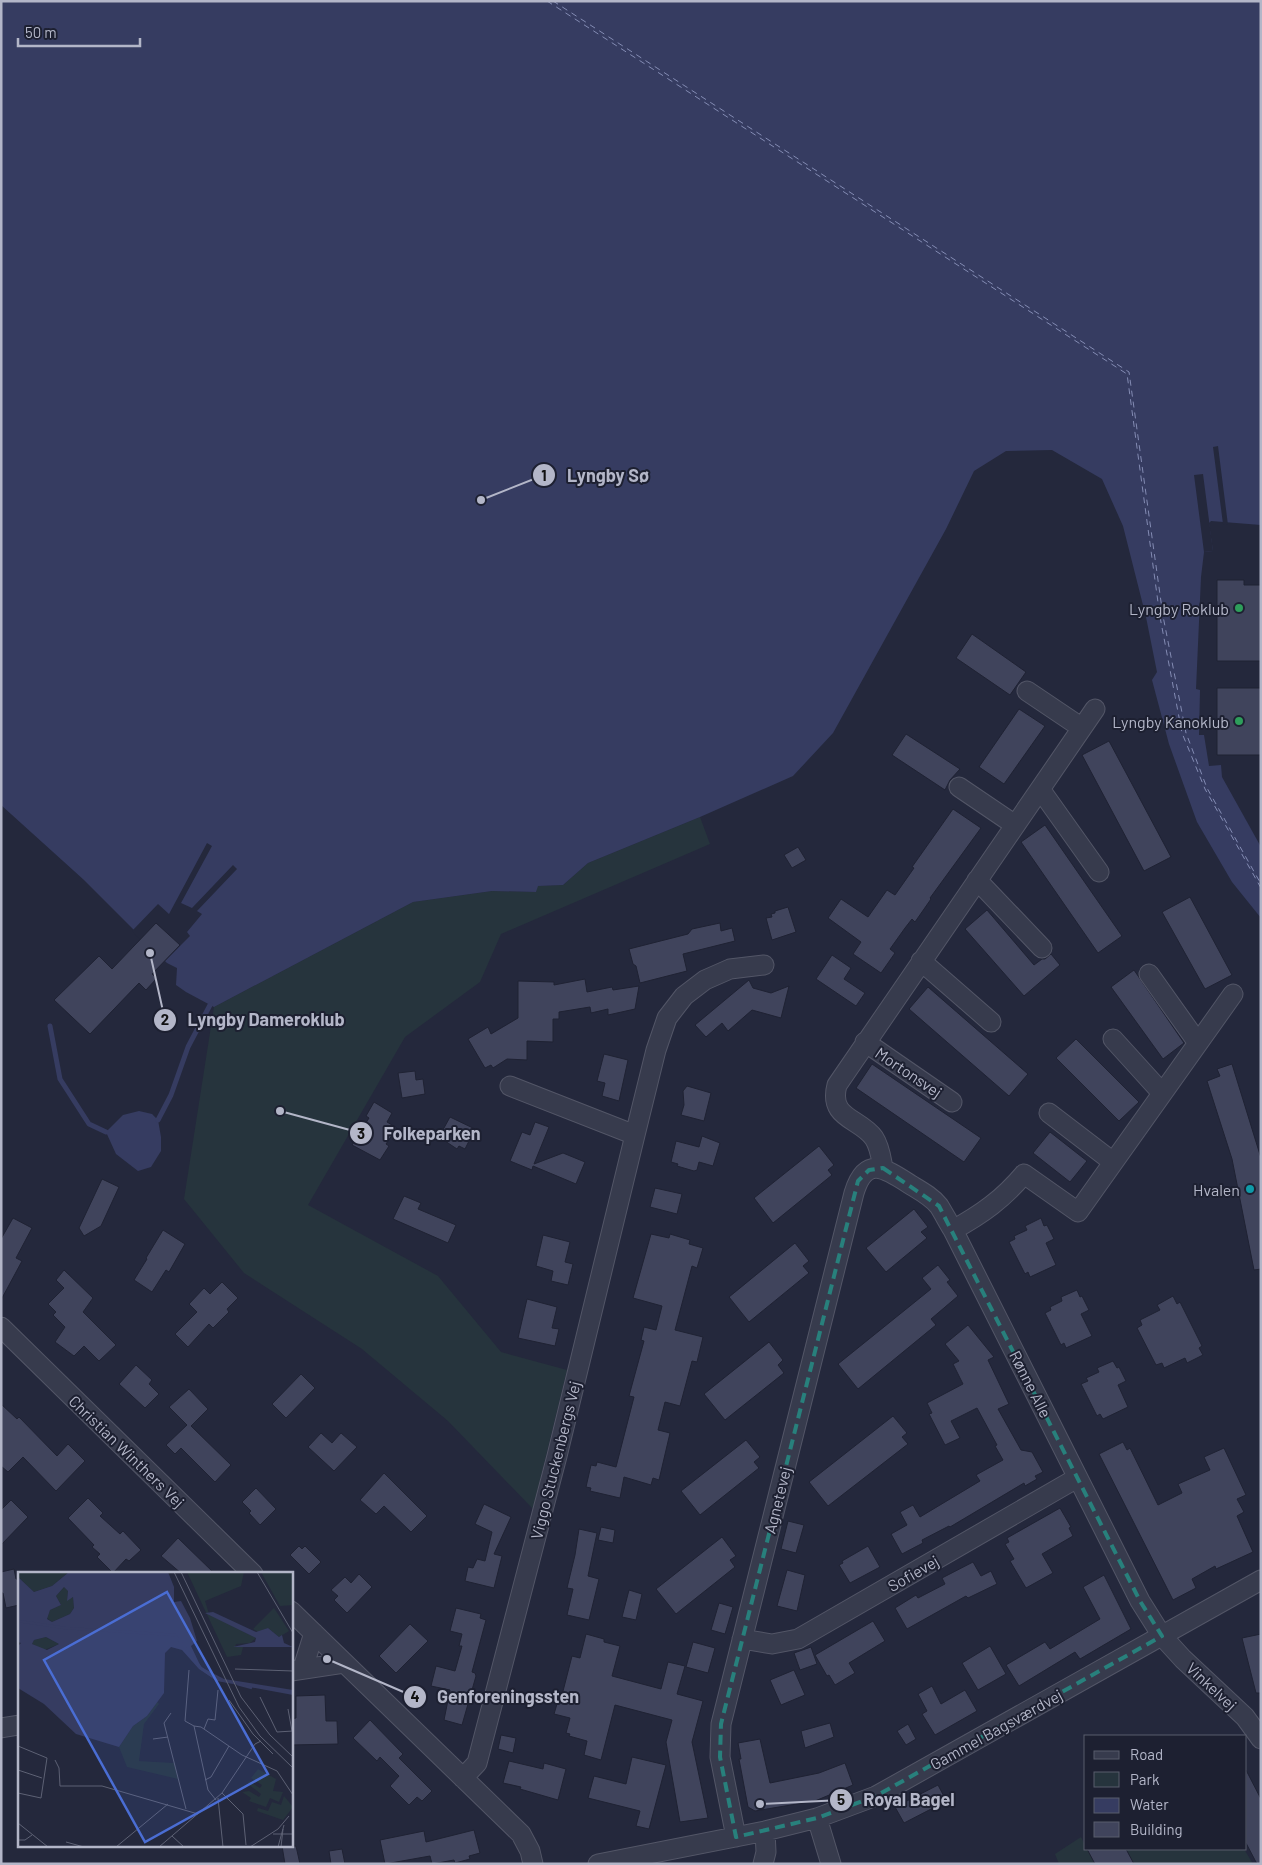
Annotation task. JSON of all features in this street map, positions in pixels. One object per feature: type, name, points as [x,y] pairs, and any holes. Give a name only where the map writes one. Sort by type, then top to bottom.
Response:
[{"type":"street","points":[[1027,691],[1082,728]]},
{"type":"street","name":"Mortonsvej","points":[[876,1169],[878,1147],[873,1137],[839,1110],[835,1094],[838,1085],[865,1042],[1095,709]]},
{"type":"street","points":[[960,787],[1015,825]]},
{"type":"street","points":[[1040,789],[1099,872]]},
{"type":"street","points":[[977,880],[1042,948]]},
{"type":"street","points":[[921,961],[991,1022]]},
{"type":"street","name":"Viggo Stuckenbergs Vej","points":[[463,1778],[477,1763],[559,1446],[656,1050],[667,1018],[684,996],[705,980],[730,968],[764,965]]},
{"type":"street","points":[[1149,974],[1198,1043]]},
{"type":"street","points":[[954,1230],[980,1215],[1009,1192],[1024,1174],[1078,1212],[1233,994]]},
{"type":"street","points":[[1113,1039],[1162,1093]]},
{"type":"street","name":"Mortonsvej","points":[[865,1042],[952,1102]]},
{"type":"street","points":[[510,1086],[635,1135]]},
{"type":"street","points":[[1049,1113],[1113,1162]]},
{"type":"street","name":"Rønne Alle","points":[[876,1169],[928,1196],[939,1206],[954,1230],[1140,1602],[1162,1636]]},
{"type":"street","name":"Agnetevej","points":[[736,1837],[720,1757],[721,1724],[854,1192],[858,1181],[876,1169]]},
{"type":"street","name":"Christian Winthers Vej","points":[[1,1327],[251,1572]]},
{"type":"street","name":"Sofievej","points":[[742,1639],[772,1644],[798,1639],[1078,1478]]},
{"type":"street","name":"Gammel Bagsværdvej","points":[[598,1864],[765,1831],[817,1818],[876,1796],[1261,1580]]},
{"type":"street","points":[[292,1612],[521,1834],[530,1851],[533,1864]]},
{"type":"street","points":[[314,1634],[297,1669],[308,1670],[344,1663]]},
{"type":"street","name":"Vinkelvej","points":[[1162,1636],[1183,1659],[1245,1717],[1261,1738]]},
{"type":"street","points":[[1,1728],[18,1725]]},
{"type":"street","points":[[817,1818],[831,1864]]},
{"type":"street","points":[[763,1864],[766,1852],[765,1831]]},
{"type":"highlighted area","points":[[883,1168],[939,1206],[1140,1601],[1162,1636],[876,1796],[817,1818],[736,1837],[720,1757],[721,1724],[858,1181],[869,1170]]},
{"type":"green space","points":[[700,817],[710,844],[501,934],[480,982],[405,1037],[308,1205],[438,1276],[501,1352],[567,1370],[533,1509],[448,1421],[362,1349],[244,1273],[184,1199],[214,1007],[413,902],[492,891],[536,892],[537,886],[563,885],[588,863]]},
{"type":"green space","points":[[1081,1837],[1084,1843],[1084,1850],[1088,1850],[1095,1864],[1059,1864],[1055,1854]]},
{"type":"green space","points":[[1127,1850],[1245,1850],[1253,1864],[1134,1864]]},
{"type":"water","points":[[1,1],[1261,1],[1261,525],[1211,521],[1209,523],[1213,551],[1204,552],[1201,577],[1196,689],[1200,690],[1199,735],[1204,735],[1209,766],[1221,765],[1222,777],[1261,847],[1261,918],[1232,882],[1197,822],[1169,744],[1152,680],[1157,672],[1146,617],[1123,526],[1102,479],[1052,450],[1006,451],[974,471],[946,529],[833,733],[793,776],[588,863],[563,885],[538,886],[536,892],[492,891],[413,902],[214,1007],[176,985],[177,968],[167,963],[84,880],[1,805]]},
{"type":"water","points":[[139,1111],[152,1114],[158,1120],[161,1151],[151,1167],[138,1171],[116,1154],[106,1132],[123,1115]]},
{"type":"pier","points":[[1218,446],[1228,525],[1223,524],[1213,447]]},
{"type":"pier","points":[[1203,474],[1213,551],[1204,552],[1194,475]]},
{"type":"pier","points":[[207,843],[212,846],[181,903],[192,908],[233,865],[237,869],[197,911],[202,914],[187,932],[190,936],[163,963],[132,931],[158,904],[169,914]]},
{"type":"building","name":"Lyngby Roklub","points":[[1217,580],[1244,580],[1244,585],[1261,585],[1261,661],[1217,661]]},
{"type":"building","points":[[972,634],[1026,672],[1010,695],[956,658]]},
{"type":"building","name":"Lyngby Kanoklub","points":[[1217,688],[1261,688],[1261,755],[1217,755]]},
{"type":"building","points":[[1019,709],[1045,726],[1004,784],[979,767]]},
{"type":"building","points":[[906,734],[960,769],[950,780],[945,790],[892,755]]},
{"type":"building","points":[[1109,741],[1171,857],[1144,871],[1082,755]]},
{"type":"building","points":[[953,809],[981,828],[930,898],[915,922],[912,919],[890,949],[895,953],[881,973],[853,954],[861,942],[828,918],[841,899],[868,917],[887,890],[895,895],[914,868],[912,867]]},
{"type":"building","points":[[1045,825],[1122,936],[1098,953],[1021,842]]},
{"type":"building","points":[[798,847],[806,860],[792,868],[784,855]]},
{"type":"building","points":[[1190,897],[1232,975],[1205,989],[1162,912]]},
{"type":"building","points":[[788,907],[796,932],[772,940],[766,918],[772,917],[771,914],[775,913],[775,911]]},
{"type":"building","points":[[987,910],[1034,965],[1051,954],[1060,965],[1024,996],[965,929]]},
{"type":"building","points":[[156,923],[180,945],[152,974],[157,978],[146,990],[139,983],[90,1034],[54,1000],[99,956],[112,969]]},
{"type":"building","points":[[720,923],[721,931],[732,928],[735,941],[683,954],[687,971],[640,983],[629,949],[688,934],[692,929]]},
{"type":"building","points":[[832,955],[851,968],[844,979],[865,993],[856,1006],[816,979]]},
{"type":"building","points":[[1134,970],[1184,1043],[1163,1059],[1111,987]]},
{"type":"building","points":[[585,979],[587,992],[612,987],[613,990],[639,986],[635,1009],[608,1015],[608,1009],[591,1013],[590,1007],[559,1012],[559,1019],[553,1019],[553,1042],[527,1041],[527,1060],[507,1059],[493,1068],[491,1065],[485,1068],[468,1039],[488,1027],[491,1034],[518,1018],[518,981],[554,982],[554,985]]},
{"type":"building","points":[[749,980],[753,988],[771,993],[789,986],[781,1018],[752,1010],[728,1031],[722,1023],[706,1037],[695,1025]]},
{"type":"building","points":[[928,987],[1028,1074],[1009,1096],[909,1009]]},
{"type":"building","points":[[1076,1039],[1139,1102],[1119,1121],[1056,1058]]},
{"type":"building","points":[[604,1054],[628,1060],[619,1101],[602,1096],[605,1083],[597,1081]]},
{"type":"building","points":[[872,1064],[981,1138],[964,1162],[856,1088]]},
{"type":"building","name":"Hvalen","points":[[1232,1064],[1261,1158],[1261,1269],[1254,1270],[1232,1159],[1207,1081],[1220,1076],[1217,1069]]},
{"type":"building","points":[[415,1071],[416,1080],[423,1079],[425,1094],[402,1098],[398,1073]]},
{"type":"building","points":[[687,1086],[711,1093],[704,1121],[681,1115],[684,1105],[683,1091]]},
{"type":"building","points":[[374,1102],[392,1113],[387,1122],[397,1128],[386,1144],[389,1146],[380,1160],[352,1145],[369,1118],[366,1116]]},
{"type":"building","points":[[450,1117],[475,1129],[465,1149],[459,1146],[457,1149],[439,1137]]},
{"type":"building","points":[[535,1122],[549,1127],[534,1164],[563,1153],[585,1162],[576,1184],[533,1166],[532,1170],[510,1161],[522,1132],[530,1135]]},
{"type":"building","points":[[1050,1132],[1087,1161],[1070,1182],[1033,1153]]},
{"type":"building","points":[[702,1136],[720,1143],[713,1166],[699,1162],[697,1170],[694,1171],[677,1166],[678,1164],[671,1162],[676,1141],[699,1147]]},
{"type":"building","points":[[819,1146],[834,1165],[828,1170],[832,1175],[773,1223],[754,1198]]},
{"type":"building","points":[[102,1179],[119,1187],[101,1226],[84,1236],[79,1228]]},
{"type":"building","points":[[655,1188],[682,1194],[677,1214],[650,1207]]},
{"type":"building","points":[[404,1196],[421,1203],[418,1209],[456,1225],[448,1243],[393,1219]]},
{"type":"building","points":[[914,1209],[928,1227],[921,1232],[927,1238],[886,1272],[866,1248]]},
{"type":"building","points":[[13,1218],[32,1228],[16,1258],[22,1261],[1,1300],[1,1239]]},
{"type":"building","points":[[1041,1218],[1044,1226],[1047,1225],[1054,1239],[1046,1243],[1056,1265],[1030,1277],[1028,1272],[1025,1274],[1009,1242],[1015,1239],[1014,1236],[1027,1230],[1025,1226]]},
{"type":"building","points":[[163,1230],[185,1244],[169,1272],[166,1270],[152,1292],[134,1280]]},
{"type":"building","points":[[651,1234],[669,1238],[670,1234],[690,1240],[689,1244],[703,1248],[697,1268],[692,1266],[675,1330],[703,1337],[697,1362],[692,1361],[680,1406],[665,1402],[658,1430],[670,1433],[659,1480],[653,1478],[651,1485],[624,1477],[620,1498],[590,1491],[591,1488],[586,1487],[591,1465],[596,1466],[597,1462],[616,1467],[634,1397],[629,1396],[644,1341],[641,1340],[644,1327],[656,1330],[662,1306],[633,1298]]},
{"type":"building","points":[[543,1235],[570,1242],[565,1262],[573,1264],[568,1285],[551,1281],[553,1271],[536,1266]]},
{"type":"building","points":[[795,1243],[809,1261],[803,1266],[809,1273],[749,1322],[729,1297]]},
{"type":"building","points":[[938,1265],[950,1280],[947,1282],[958,1296],[931,1319],[936,1325],[858,1389],[838,1364],[931,1289],[922,1278]]},
{"type":"building","points":[[64,1270],[93,1298],[83,1312],[116,1345],[99,1361],[84,1346],[74,1356],[55,1342],[65,1327],[53,1315],[56,1312],[48,1304],[64,1288],[56,1280]]},
{"type":"building","points":[[222,1282],[238,1298],[227,1309],[229,1312],[213,1328],[209,1324],[188,1347],[175,1334],[197,1312],[189,1304],[204,1288],[210,1294]]},
{"type":"building","points":[[1077,1290],[1089,1310],[1081,1314],[1092,1336],[1066,1348],[1064,1343],[1061,1345],[1045,1313],[1051,1310],[1050,1307],[1062,1301],[1061,1297]]},
{"type":"building","points":[[1173,1296],[1177,1304],[1180,1302],[1202,1346],[1199,1348],[1203,1355],[1187,1363],[1185,1358],[1164,1368],[1162,1363],[1156,1365],[1137,1328],[1142,1325],[1140,1320],[1160,1310],[1157,1305]]},
{"type":"building","points":[[527,1299],[557,1307],[552,1328],[559,1329],[555,1346],[518,1338]]},
{"type":"building","points":[[968,1325],[994,1357],[988,1360],[1009,1404],[998,1409],[1021,1450],[1032,1452],[1043,1472],[1035,1476],[1037,1479],[1025,1486],[1024,1483],[950,1527],[922,1540],[923,1543],[902,1554],[891,1534],[907,1525],[900,1512],[913,1505],[920,1517],[980,1481],[976,1475],[1003,1460],[977,1408],[951,1421],[960,1438],[945,1445],[929,1414],[932,1413],[927,1403],[963,1384],[953,1364],[959,1361],[945,1344]]},
{"type":"building","points":[[769,1342],[783,1360],[778,1365],[784,1373],[725,1420],[704,1394]]},
{"type":"building","points":[[1113,1361],[1117,1368],[1119,1367],[1126,1381],[1118,1385],[1128,1407],[1103,1419],[1100,1414],[1097,1416],[1081,1384],[1088,1381],[1086,1378],[1099,1372],[1097,1368]]},
{"type":"building","points":[[136,1365],[152,1380],[149,1384],[159,1394],[145,1408],[119,1384]]},
{"type":"building","points":[[301,1374],[315,1388],[286,1418],[272,1404]]},
{"type":"building","points":[[189,1389],[208,1409],[191,1426],[231,1465],[215,1482],[181,1448],[175,1454],[166,1445],[187,1425],[169,1407]]},
{"type":"building","points":[[1,1404],[17,1419],[19,1417],[57,1456],[68,1444],[85,1461],[56,1491],[23,1457],[8,1472],[1,1466]]},
{"type":"building","points":[[893,1416],[907,1433],[902,1437],[908,1444],[828,1506],[809,1482]]},
{"type":"building","points":[[321,1433],[332,1443],[341,1433],[357,1447],[334,1471],[308,1447]]},
{"type":"building","points":[[746,1440],[760,1457],[754,1462],[759,1468],[700,1515],[681,1491]]},
{"type":"building","points":[[1123,1442],[1127,1450],[1130,1448],[1158,1505],[1182,1493],[1178,1484],[1210,1470],[1204,1457],[1224,1448],[1246,1495],[1237,1499],[1244,1512],[1237,1516],[1253,1552],[1216,1569],[1215,1566],[1192,1579],[1196,1588],[1173,1600],[1099,1454]]},
{"type":"building","points":[[384,1473],[427,1516],[411,1532],[384,1506],[376,1514],[360,1500]]},
{"type":"building","points":[[256,1488],[276,1509],[260,1525],[249,1513],[251,1511],[242,1502]]},
{"type":"building","points":[[88,1498],[103,1513],[100,1516],[120,1534],[123,1531],[141,1550],[129,1561],[126,1559],[112,1572],[97,1557],[100,1554],[92,1547],[94,1545],[68,1518]]},
{"type":"building","points":[[11,1500],[28,1517],[1,1545],[1,1510]]},
{"type":"building","points":[[484,1504],[511,1517],[494,1554],[502,1556],[494,1588],[465,1581],[468,1567],[473,1568],[477,1559],[485,1561],[492,1532],[475,1524]]},
{"type":"building","points":[[1060,1508],[1071,1527],[1069,1528],[1073,1536],[1042,1554],[1053,1573],[1026,1588],[1010,1561],[1014,1559],[1005,1544],[1009,1542],[1007,1538]]},
{"type":"building","points":[[788,1521],[804,1525],[796,1553],[781,1549]]},
{"type":"building","points":[[601,1527],[615,1530],[613,1543],[598,1540]]},
{"type":"building","points":[[579,1529],[597,1533],[588,1576],[599,1579],[589,1620],[567,1615],[573,1589],[567,1588]]},
{"type":"building","points":[[722,1537],[736,1556],[730,1560],[735,1567],[676,1614],[656,1589]]},
{"type":"building","points":[[178,1538],[213,1572],[180,1572],[161,1556]]},
{"type":"building","points":[[299,1546],[302,1549],[305,1546],[321,1562],[309,1574],[290,1555]]},
{"type":"building","points":[[868,1546],[880,1567],[850,1583],[839,1565],[843,1563],[842,1561]]},
{"type":"building","points":[[973,1562],[981,1576],[991,1571],[997,1584],[968,1598],[966,1596],[907,1629],[895,1608],[916,1595],[918,1598],[945,1584],[942,1578]]},
{"type":"building","points":[[14,1569],[16,1579],[18,1579],[18,1605],[6,1608],[3,1593],[1,1593],[1,1572]]},
{"type":"building","points":[[787,1570],[805,1575],[797,1611],[777,1606]]},
{"type":"building","points":[[359,1574],[372,1587],[347,1613],[334,1600],[338,1596],[331,1590],[345,1577],[351,1583]]},
{"type":"building","points":[[1104,1575],[1131,1629],[1080,1659],[1075,1652],[1019,1686],[1006,1665],[1045,1642],[1050,1649],[1100,1619],[1083,1587]]},
{"type":"building","points":[[629,1590],[642,1594],[636,1620],[622,1617]]},
{"type":"building","points":[[719,1603],[733,1607],[725,1634],[711,1630]]},
{"type":"building","points":[[456,1608],[481,1614],[480,1618],[486,1620],[472,1672],[476,1676],[462,1725],[444,1720],[450,1690],[431,1686],[436,1666],[455,1671],[462,1646],[459,1646],[462,1634],[450,1631]]},
{"type":"building","points":[[873,1621],[885,1641],[849,1663],[855,1673],[835,1685],[829,1675],[827,1676],[815,1655]]},
{"type":"building","points":[[410,1624],[428,1641],[396,1673],[379,1656]]},
{"type":"building","points":[[586,1634],[604,1639],[604,1642],[620,1646],[612,1676],[661,1689],[668,1662],[685,1666],[677,1694],[703,1701],[692,1742],[708,1818],[680,1822],[666,1742],[672,1720],[615,1705],[601,1760],[584,1755],[587,1741],[569,1736],[570,1734],[566,1733],[570,1718],[554,1714],[560,1694],[562,1695],[572,1656],[580,1658]]},
{"type":"building","points":[[1261,1634],[1261,1693],[1256,1693],[1242,1638]]},
{"type":"building","points":[[693,1642],[715,1648],[708,1673],[686,1667]]},
{"type":"building","points":[[990,1646],[1006,1674],[978,1690],[962,1663]]},
{"type":"building","points":[[811,1647],[817,1664],[800,1670],[794,1653]]},
{"type":"building","points":[[794,1670],[805,1695],[781,1705],[770,1680]]},
{"type":"building","points":[[932,1686],[941,1704],[965,1690],[977,1711],[935,1735],[922,1714],[927,1711],[918,1694]]},
{"type":"building","points":[[325,1695],[326,1721],[337,1721],[338,1744],[292,1745],[292,1719],[296,1718],[296,1696]]},
{"type":"building","points":[[370,1720],[403,1754],[399,1758],[432,1791],[422,1801],[417,1797],[409,1805],[390,1786],[399,1776],[380,1757],[377,1761],[353,1738]]},
{"type":"building","points":[[830,1723],[834,1737],[805,1748],[801,1731]]},
{"type":"building","points":[[908,1724],[916,1739],[906,1745],[897,1731]]},
{"type":"building","points":[[501,1735],[516,1738],[513,1753],[498,1749]]},
{"type":"building","points":[[760,1739],[770,1783],[819,1773],[845,1763],[853,1785],[815,1801],[755,1811],[748,1807],[738,1743]]},
{"type":"building","points":[[632,1757],[666,1765],[649,1829],[636,1826],[640,1811],[588,1798],[594,1776],[626,1784]]},
{"type":"building","points":[[509,1761],[543,1769],[544,1763],[566,1769],[558,1800],[503,1783]]},
{"type":"building","points":[[1247,1772],[1261,1799],[1261,1864],[1257,1864],[1247,1845]]},
{"type":"building","points":[[938,1785],[947,1802],[904,1823],[895,1807]]},
{"type":"building","points":[[474,1830],[480,1853],[469,1856],[470,1859],[455,1863],[454,1860],[432,1864],[430,1856],[385,1864],[380,1840],[424,1831],[426,1842]]},
{"type":"building","points":[[296,1846],[300,1864],[285,1864],[282,1848]]},
{"type":"building","points":[[342,1849],[345,1864],[331,1864],[329,1851]]},
{"type":"building","points":[[1088,1850],[1127,1850],[1134,1864],[1095,1864]]},
{"type":"waterway","points":[[158,1120],[171,1095],[188,1047],[210,1005]]},
{"type":"waterway","points":[[50,1026],[60,1079],[89,1124],[106,1132]]},
{"type":"ferry route","points":[[547,1],[1127,374],[1160,617],[1182,733],[1205,789],[1261,888]]},
{"type":"ferry route","points":[[553,1],[1129,372],[1163,616],[1186,733],[1207,788],[1261,884]]},
{"type":"place","name":"Lyngby Sø","points":[[481,500]]},
{"type":"place","name":"Lyngby Roklub","points":[[1239,608]]},
{"type":"place","name":"Lyngby Kanoklub","points":[[1239,721]]},
{"type":"place","name":"Lyngby Dameroklub","points":[[150,953]]},
{"type":"place","name":"Folkeparken","points":[[280,1111]]},
{"type":"place","name":"Hvalen","points":[[1250,1189]]},
{"type":"place","name":"Genforeningssten","points":[[327,1659]]},
{"type":"place","name":"Royal Bagel","points":[[760,1804]]}]
